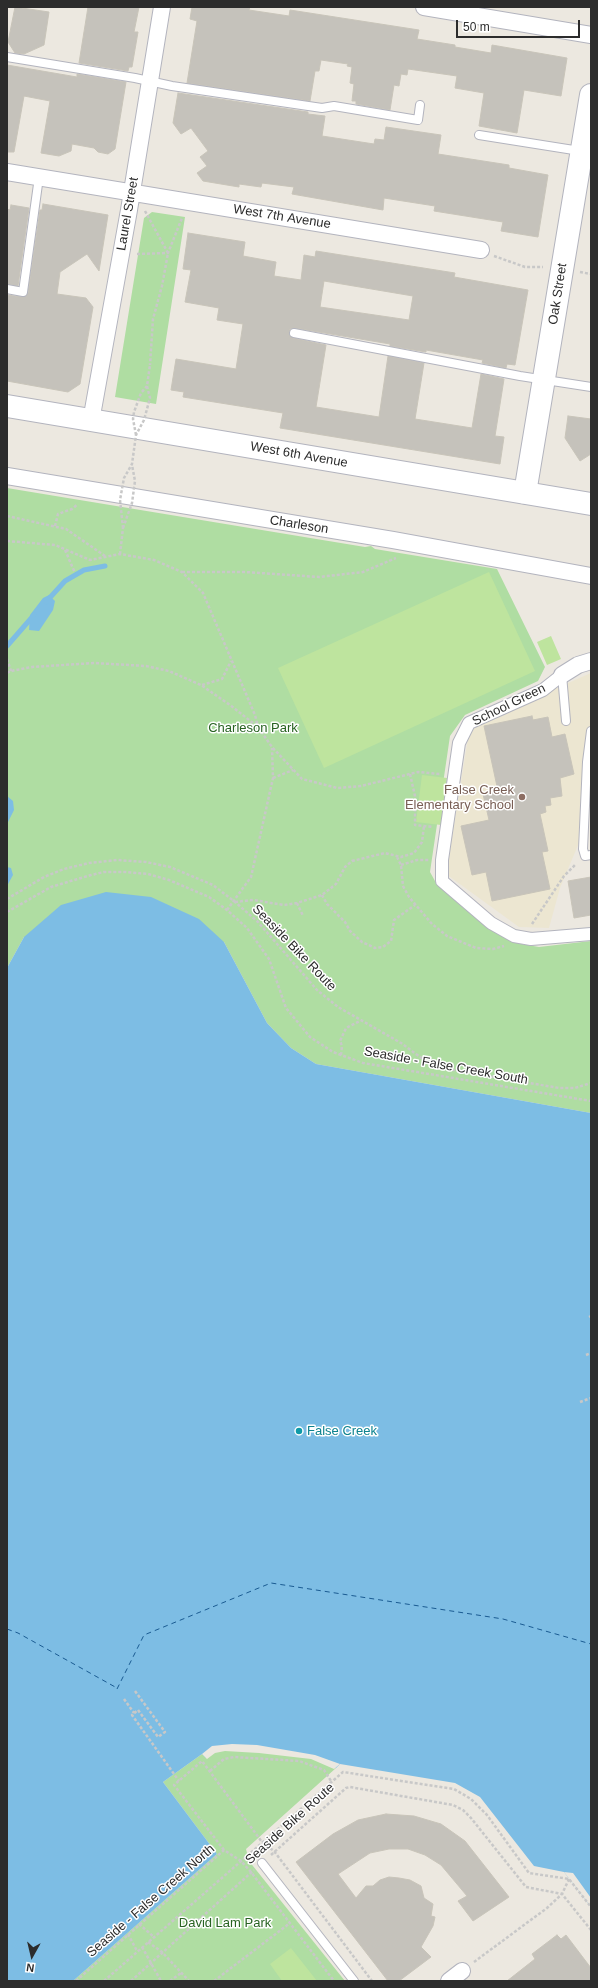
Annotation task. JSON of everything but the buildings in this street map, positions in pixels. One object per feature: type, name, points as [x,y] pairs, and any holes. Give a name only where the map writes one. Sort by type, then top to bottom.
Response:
[{"type":"main road","name":"Oak Street","points":[[525,493],[586,152],[591,95]]},
{"type":"main road","name":"West 6th Avenue","points":[[7,406],[591,504]]},
{"type":"street","name":"Laurel Street","points":[[91,421],[132,193],[162,7]]},
{"type":"street","points":[[424,7],[452,9],[591,35]]},
{"type":"street","name":"West 7th Avenue","points":[[7,172],[481,250]]},
{"type":"street","name":"Charleson","points":[[7,476],[591,576]]},
{"type":"street","points":[[562,675],[578,665],[591,661]]},
{"type":"street","name":"School Green","points":[[562,675],[543,690],[469,723],[459,743],[442,860],[442,881],[491,923],[514,936],[531,939],[591,934]]},
{"type":"street","points":[[449,1981],[462,1971]]},
{"type":"lane","points":[[7,57],[150,82],[322,108],[334,106],[418,120],[420,105]]},
{"type":"lane","points":[[479,135],[586,152]]},
{"type":"lane","points":[[7,289],[23,292],[39,177]]},
{"type":"lane","points":[[294,333],[545,380],[591,387]]},
{"type":"lane","points":[[562,675],[566,721]]},
{"type":"lane","points":[[591,731],[587,762],[583,849],[585,856],[591,855]]},
{"type":"lane","points":[[262,1863],[354,1981]]},
{"type":"path","points":[[146,212],[168,253]]},
{"type":"path","points":[[136,435],[144,420],[150,398],[147,386],[153,319],[162,286],[168,253],[182,217]]},
{"type":"path","points":[[481,250],[512,264],[525,267],[550,267]]},
{"type":"path","points":[[135,254],[147,255],[168,253]]},
{"type":"path","points":[[123,528],[132,503],[135,481],[132,464],[136,435],[133,419],[134,412],[141,393],[147,386]]},
{"type":"path","points":[[120,554],[123,528],[120,500],[124,478],[132,464]]},
{"type":"path","points":[[55,526],[58,514],[72,509],[80,501],[82,488]]},
{"type":"path","points":[[7,516],[66,529],[105,556]]},
{"type":"path","points":[[7,541],[55,545],[90,560],[120,554],[154,560],[182,572],[203,593],[232,660],[258,727],[272,747],[302,779],[337,788],[361,786],[418,772],[454,776]]},
{"type":"path","points":[[65,550],[75,573]]},
{"type":"path","points":[[182,572],[245,572],[319,577],[363,572],[396,558]]},
{"type":"path","points":[[7,659],[11,671]]},
{"type":"path","points":[[201,685],[222,679],[232,660]]},
{"type":"path","points":[[7,673],[11,671],[66,664],[119,664],[146,666],[168,671],[201,685],[258,727]]},
{"type":"path","points":[[227,910],[235,902],[251,877],[273,778],[272,747]]},
{"type":"path","points":[[273,778],[293,770]]},
{"type":"path","points":[[410,774],[415,796],[415,825],[447,828]]},
{"type":"path","points":[[235,902],[253,900],[284,905],[297,903],[322,895],[336,884],[345,867],[352,861],[385,854],[397,857],[408,856],[418,850],[422,842],[424,826]]},
{"type":"path","points":[[397,857],[401,865],[403,886],[415,905],[432,924],[447,936],[476,948],[492,950],[508,946],[523,938],[564,876],[575,864]]},
{"type":"path","name":"Seaside Bike Route","points":[[7,900],[44,877],[64,869],[89,863],[117,860],[146,862],[176,870],[213,885],[258,922],[317,990],[338,1007],[360,1021],[401,1043],[427,1062],[441,1068],[560,1088],[575,1088],[591,1083]]},
{"type":"path","points":[[401,865],[414,861]]},
{"type":"path","name":"Seaside - False Creek South","points":[[7,912],[51,887],[71,880],[104,872],[148,874],[169,880],[209,897],[227,910],[247,928],[269,959],[286,1008],[310,1037],[340,1055],[371,1064],[591,1101]]},
{"type":"path","points":[[322,895],[327,904],[345,922],[350,931],[362,942],[376,948],[383,948],[391,941],[394,920],[415,905]]},
{"type":"path","points":[[297,903],[302,916]]},
{"type":"path","points":[[340,1055],[342,1046],[340,1041],[346,1028],[360,1021]]},
{"type":"path","points":[[586,1355],[591,1353]]},
{"type":"path","points":[[580,1402],[591,1398]]},
{"type":"path","points":[[134,1713],[138,1710],[158,1737],[165,1732],[135,1691]]},
{"type":"path","points":[[124,1699],[134,1713],[132,1715],[179,1781]]},
{"type":"path","points":[[210,1771],[224,1759],[234,1757],[299,1761],[324,1770],[331,1781]]},
{"type":"path","points":[[224,1850],[174,1785],[202,1761],[262,1842],[274,1851],[372,1981]]},
{"type":"path","points":[[104,1981],[343,1772],[454,1789],[471,1798],[487,1815],[529,1873],[569,1879],[591,1908]]},
{"type":"path","name":"Seaside Bike Route","points":[[131,1981],[342,1790],[350,1788],[453,1805],[463,1810],[526,1887],[562,1894]]},
{"type":"path","name":"Seaside - False Creek North","points":[[76,1981],[224,1850],[241,1861],[251,1872],[334,1981]]},
{"type":"path","points":[[462,1971],[547,1908],[562,1894],[569,1879]]},
{"type":"path","points":[[562,1894],[591,1930]]},
{"type":"path","points":[[214,1981],[290,1923]]},
{"type":"path","points":[[139,1924],[154,1937]]},
{"type":"path","points":[[128,1934],[138,1951]]},
{"type":"path","points":[[148,1942],[162,1952],[189,1981]]},
{"type":"path","points":[[142,1947],[161,1981]]},
{"type":"path","points":[[170,1981],[181,1973]]},
{"type":"shaded area","name":"False Creek Elementary School","points":[[591,673],[591,731],[584,831],[560,888],[549,928],[519,927],[446,874],[470,726]]},
{"type":"green space","points":[[152,212],[185,217],[156,404],[115,397],[144,218]]},
{"type":"green space","name":"Charleson Park","points":[[7,488],[365,547],[371,546],[375,549],[497,569],[545,667],[538,681],[465,715],[450,736],[430,872],[435,881],[496,932],[522,944],[539,947],[591,941],[591,1113],[316,1064],[291,1048],[267,1023],[224,942],[24,937],[7,968]]},
{"type":"green space","points":[[489,572],[535,671],[324,768],[278,668]]},
{"type":"green space","points":[[551,636],[561,659],[547,665],[537,642]]},
{"type":"green space","points":[[422,775],[447,778],[441,825],[416,822]]},
{"type":"green space","name":"David Lam Park","points":[[225,1749],[311,1757],[336,1768],[246,1849],[249,1861],[345,1981],[73,1981],[217,1854],[163,1782],[202,1754]]},
{"type":"green space","points":[[291,1948],[317,1981],[282,1981],[270,1964]]},
{"type":"water","points":[[49,595],[55,601],[53,610],[39,631],[29,630],[30,615],[43,598]]},
{"type":"water","points":[[7,796],[13,801],[14,810],[7,824]]},
{"type":"water","points":[[7,867],[11,868],[13,875],[7,886]]},
{"type":"water","name":"False Creek","points":[[106,892],[151,897],[199,919],[224,942],[267,1023],[291,1048],[316,1064],[591,1113],[591,1907],[564,1872],[534,1866],[480,1797],[455,1783],[340,1764],[336,1768],[311,1757],[225,1749],[214,1751],[206,1758],[202,1754],[163,1782],[217,1854],[73,1981],[7,1981],[7,968],[24,937],[61,905]]},
{"type":"pier","points":[[232,1744],[257,1745],[315,1755],[340,1764],[334,1769],[311,1759],[259,1753],[225,1751],[215,1753],[207,1759],[202,1754],[212,1746]]},
{"type":"pier","points":[[564,1872],[573,1873],[591,1898],[591,1907]]},
{"type":"waterway","points":[[46,602],[65,581],[84,570],[105,566]]},
{"type":"waterway","points":[[7,646],[34,615]]},
{"type":"ferry route","points":[[117,1689],[144,1635],[271,1583],[503,1619],[591,1644]]},
{"type":"ferry route","points":[[7,1629],[18,1633],[117,1688]]},
{"type":"place","name":"False Creek Elementary School","points":[[522,797]]},
{"type":"place","name":"False Creek","points":[[299,1431]]}]
